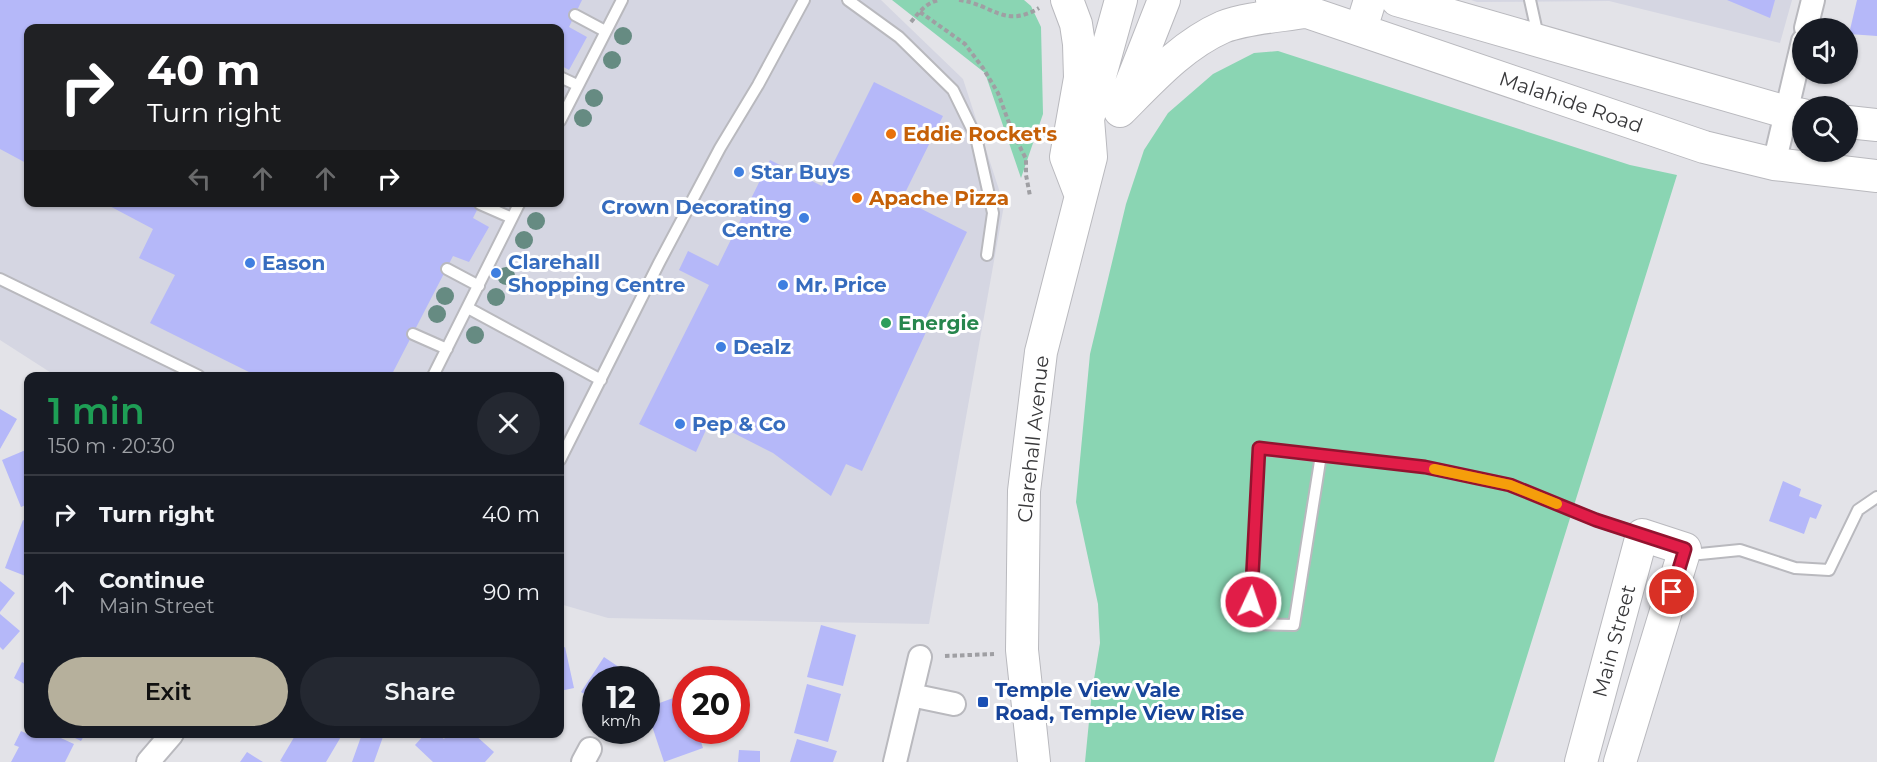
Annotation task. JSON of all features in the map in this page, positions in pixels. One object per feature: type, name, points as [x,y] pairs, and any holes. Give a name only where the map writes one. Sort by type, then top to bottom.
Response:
[{"type":"main road","name":"Clarehall Avenue","points":[[1034,762],[1022,650],[1024,491],[1039,363],[1091,157],[1088,119],[1121,0]]},
{"type":"main road","name":"Clarehall Avenue","points":[[1091,157],[1114,125],[1164,0]]},
{"type":"main road","name":"Malahide Road","points":[[1272,0],[1309,12],[1366,14],[1542,93],[1704,147],[1774,164],[1877,176]]},
{"type":"main road","points":[[1397,0],[1792,112]]},
{"type":"main road","points":[[1057,2],[1076,24],[1079,44],[1080,78],[1066,157],[1081,196]]},
{"type":"main road","points":[[1120,111],[1191,44],[1225,27],[1309,12]]},
{"type":"main road","points":[[1858,123],[1877,125]]},
{"type":"main road","points":[[1642,535],[1685,549]]},
{"type":"main road","name":"Main Street","points":[[1581,762],[1642,535]]},
{"type":"main road","name":"Main Street","points":[[1620,762],[1685,549]]},
{"type":"street","points":[[1809,18],[1814,0]]},
{"type":"street","points":[[1774,164],[1792,118]]},
{"type":"street","points":[[895,762],[920,657]]},
{"type":"street","points":[[911,695],[954,704]]},
{"type":"street","points":[[148,762],[169,738]]},
{"type":"lane","points":[[564,113],[622,0]]},
{"type":"lane","points":[[564,452],[659,263],[804,0]]},
{"type":"lane","points":[[848,0],[899,37],[953,90],[976,137],[993,213],[987,255]]},
{"type":"lane","points":[[1530,0],[1536,27],[1531,39]]},
{"type":"lane","points":[[575,15],[605,31]]},
{"type":"lane","points":[[564,79],[577,85]]},
{"type":"lane","points":[[487,207],[512,218]]},
{"type":"lane","points":[[435,372],[518,207]]},
{"type":"lane","points":[[447,269],[478,286]]},
{"type":"lane","points":[[0,279],[191,372]]},
{"type":"lane","points":[[468,308],[601,380]]},
{"type":"lane","points":[[413,334],[447,350]]},
{"type":"lane","points":[[1321,455],[1294,625],[1250,624],[1259,448],[1321,455],[1425,467],[1510,485],[1596,520],[1642,535]]},
{"type":"lane","points":[[1685,549],[1700,554],[1740,550],[1795,568],[1829,570],[1858,510],[1877,497]]},
{"type":"path","points":[[899,37],[920,12],[933,1],[940,0]]},
{"type":"path","points":[[959,0],[1001,15],[1017,18],[1057,2]]},
{"type":"path","points":[[920,12],[965,44],[998,93],[1012,131],[1026,159],[1030,196]]},
{"type":"path","points":[[920,657],[1007,653],[1022,650]]},
{"type":"shaded area","name":"Clarehall Shopping Centre","points":[[0,0],[881,0],[963,79],[1004,205],[929,624],[608,618],[564,605],[564,372],[50,372],[0,340]]},
{"type":"shaded area","points":[[1471,0],[1792,0],[1780,43],[1609,1],[1477,2]]},
{"type":"green space","points":[[892,0],[1024,0],[1031,6],[1041,27],[1043,114],[1021,178],[985,73]]},
{"type":"green space","points":[[1278,51],[1630,165],[1677,175],[1494,762],[1085,762],[1092,691],[1100,643],[1098,604],[1076,502],[1090,354],[1126,204],[1144,150],[1168,113],[1213,74],[1254,53]]},
{"type":"building","points":[[0,0],[582,0],[569,27],[587,37],[569,70],[564,67],[564,24],[24,24],[24,162],[0,149]]},
{"type":"building","points":[[1727,0],[1775,0],[1770,18]]},
{"type":"building","points":[[1857,0],[1877,0],[1877,36],[1858,35],[1858,18],[1853,18]]},
{"type":"building","points":[[874,82],[943,116],[902,199],[967,232],[926,318],[932,319],[862,471],[846,464],[831,496],[773,453],[710,421],[696,452],[639,424],[709,285],[679,270],[688,251],[718,266],[770,160],[822,186]]},
{"type":"building","points":[[111,207],[478,207],[473,218],[489,227],[469,262],[453,256],[393,372],[249,372],[150,323],[175,275],[139,258],[153,229]]},
{"type":"building","points":[[0,409],[17,419],[0,449]]},
{"type":"building","points":[[24,451],[24,506],[21,507],[2,460]]},
{"type":"building","points":[[1783,481],[1801,489],[1799,496],[1822,505],[1816,519],[1810,517],[1804,534],[1769,521]]},
{"type":"building","points":[[23,520],[24,575],[5,568]]},
{"type":"building","points":[[0,581],[15,593],[0,612]]},
{"type":"building","points":[[0,614],[20,631],[3,650],[0,647]]},
{"type":"building","points":[[821,625],[856,635],[843,686],[807,677]]},
{"type":"building","points":[[564,647],[574,688],[564,690]]},
{"type":"building","points":[[604,657],[617,666],[598,666]]},
{"type":"building","points":[[22,662],[24,663],[24,684],[14,678]]},
{"type":"building","points":[[807,684],[841,694],[828,742],[794,733]]},
{"type":"building","points":[[672,698],[672,744],[702,744],[703,748],[664,762],[658,744],[660,744],[660,703]]},
{"type":"building","points":[[21,731],[24,732],[24,738],[61,738],[74,744],[65,762],[11,762],[19,747],[14,745]]},
{"type":"building","points":[[294,738],[340,738],[326,762],[280,761]]},
{"type":"building","points":[[361,738],[383,738],[374,762],[352,762]]},
{"type":"building","points":[[421,738],[478,738],[494,752],[485,762],[433,762],[415,745]]},
{"type":"building","points":[[797,739],[837,751],[833,762],[790,762]]},
{"type":"building","points":[[739,750],[760,751],[760,762],[738,762]]},
{"type":"building","points":[[247,752],[263,762],[240,762]]},
{"type":"slow traffic","points":[[1434,469],[1510,485],[1557,504]]},
{"type":"place","name":"Eddie Rocket's","points":[[891,134]]},
{"type":"place","name":"Star Buys","points":[[739,172]]},
{"type":"place","name":"Apache Pizza","points":[[857,198]]},
{"type":"place","name":"Crown Decorating Centre","points":[[804,218]]},
{"type":"place","name":"Eason","points":[[250,263]]},
{"type":"place","name":"Clarehall Shopping Centre","points":[[496,273]]},
{"type":"place","name":"Mr. Price","points":[[783,285]]},
{"type":"place","name":"Energie","points":[[886,323]]},
{"type":"place","name":"Dealz","points":[[721,347]]},
{"type":"place","name":"Pep & Co","points":[[680,424]]},
{"type":"place","name":"Temple View Vale Road, Temple View Rise","points":[[983,702]]},
{"type":"route","points":[[1251,602],[1259,448],[1425,467],[1510,485],[1596,520],[1685,549],[1672,592]]}]
